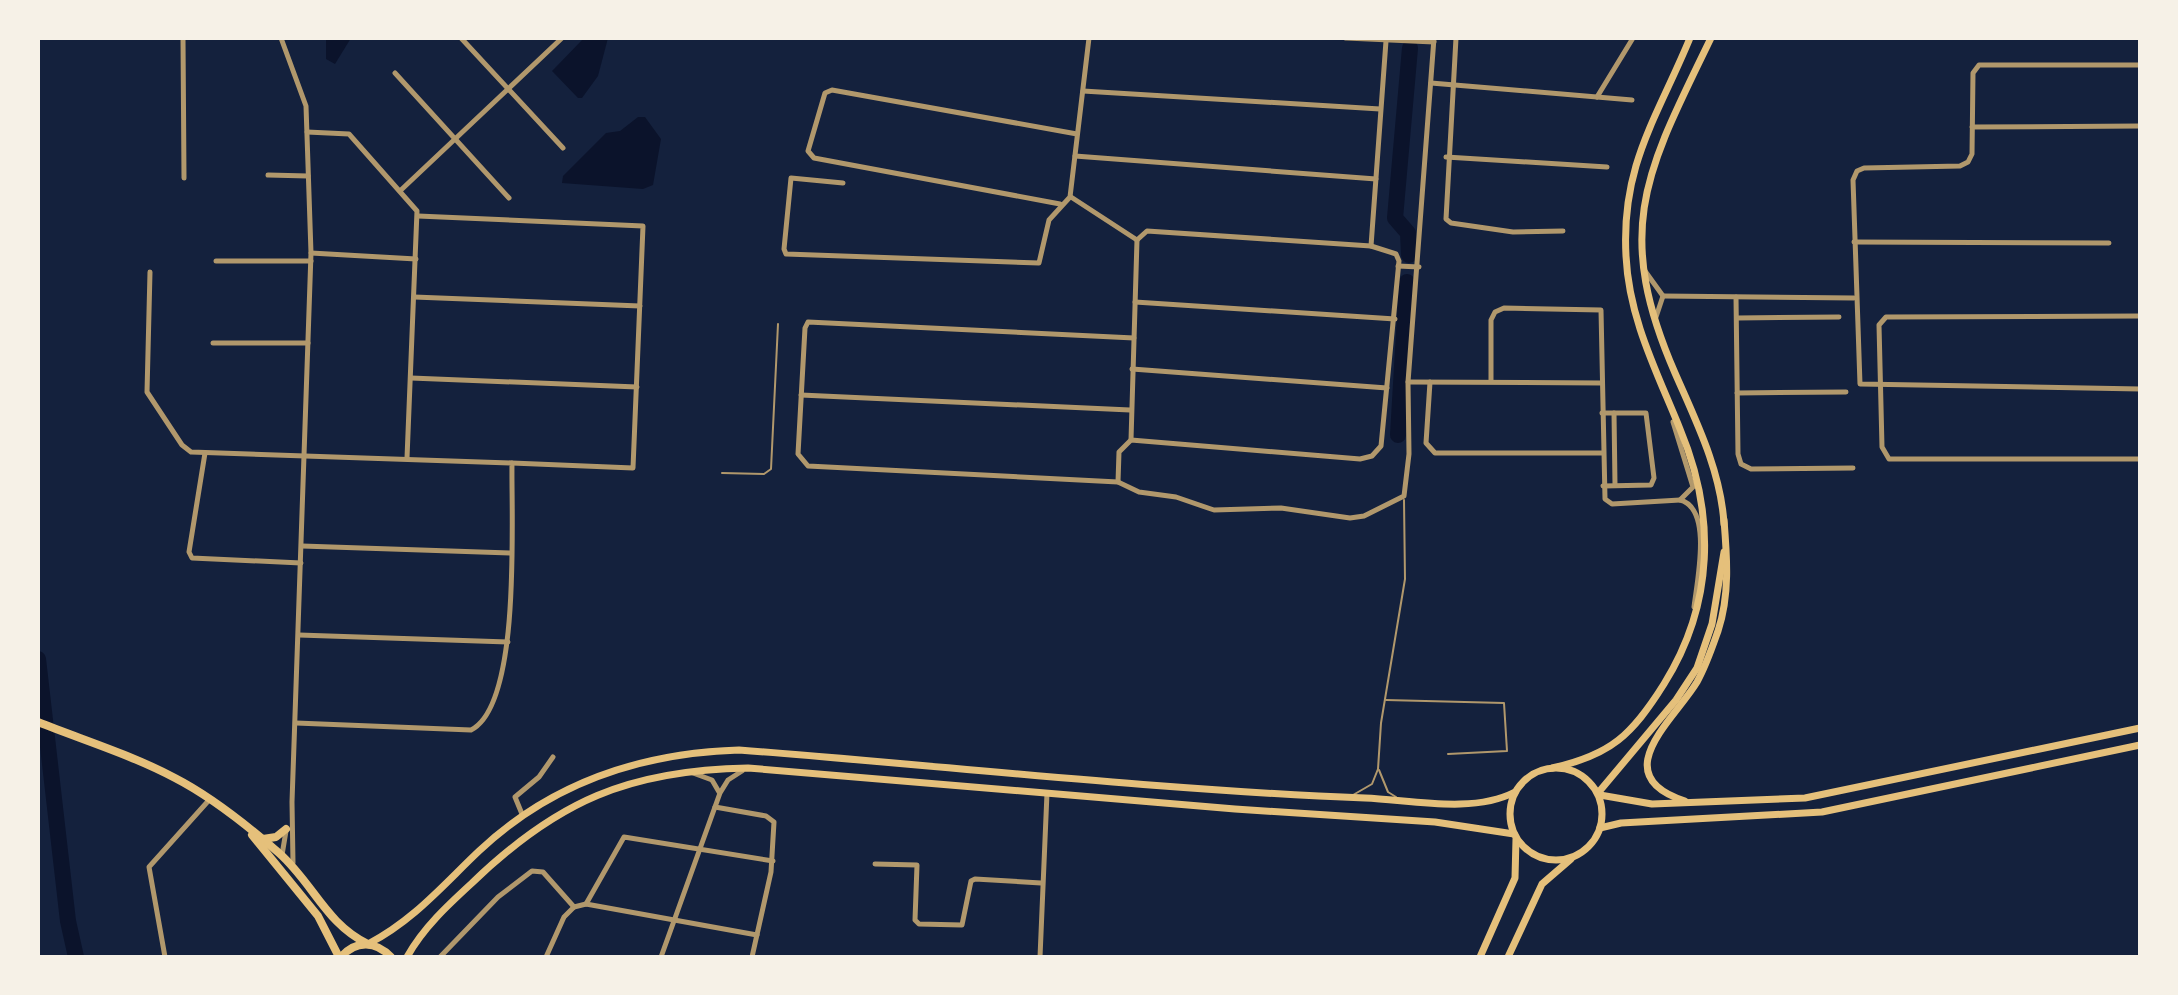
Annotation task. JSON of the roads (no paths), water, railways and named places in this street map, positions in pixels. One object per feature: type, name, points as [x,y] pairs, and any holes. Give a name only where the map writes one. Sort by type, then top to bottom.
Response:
[{"type":"highway","points":[[38,722],[166,773],[210,799],[282,855],[331,919],[351,936],[391,957]]},
{"type":"highway","points":[[247,828],[303,895]]},
{"type":"highway","points":[[262,839],[276,837],[286,829]]},
{"type":"highway","points":[[282,855],[282,865],[318,916],[340,957],[352,947],[368,944]]},
{"type":"main road","points":[[368,944],[414,916],[478,852],[522,814],[576,784],[630,764],[708,751],[739,750],[1344,798],[1471,803],[1502,798],[1515,792],[1537,772],[1589,760],[1619,740],[1648,709],[1682,650],[1700,601],[1705,567],[1705,512],[1690,454],[1649,358],[1632,299],[1626,261],[1628,186],[1640,147],[1690,38]]},
{"type":"main road","points":[[1693,804],[1658,788],[1650,771],[1649,759],[1653,737],[1696,683],[1720,626],[1728,563],[1724,520],[1707,451],[1656,323],[1643,266],[1643,204],[1652,167],[1669,121],[1711,38]]},
{"type":"main road","points":[[1508,957],[1542,884],[1591,844],[1600,828],[1599,794],[1676,700],[1697,668],[1720,589],[1724,520]]},
{"type":"main road","points":[[1552,768],[1578,773],[1599,794],[1631,802],[1763,802],[1828,794],[2050,747],[2053,742],[2088,739],[2140,728]]},
{"type":"main road","points":[[1600,828],[1621,823],[1822,812],[2140,745]]},
{"type":"main road","points":[[2050,747],[2052,754],[2059,758],[2106,748],[2117,750]]},
{"type":"main road","points":[[407,957],[441,913],[528,832],[589,797],[637,781],[687,771],[748,768],[1435,822],[1515,836],[1536,856],[1563,860],[1576,855]]},
{"type":"main road","points":[[1480,957],[1515,878],[1515,836],[1509,818],[1515,792]]},
{"type":"street","points":[[183,38],[184,178]]},
{"type":"street","points":[[281,38],[304,95],[311,253],[290,855],[295,869]]},
{"type":"street","points":[[461,38],[563,148]]},
{"type":"street","points":[[843,183],[791,178],[784,249],[791,255],[1034,264],[1041,257],[1049,220],[1070,197],[1089,38]]},
{"type":"street","points":[[1134,338],[808,322],[805,328],[798,454],[808,466],[1118,482],[1139,492],[1176,497],[1214,510],[1286,508],[1350,518],[1364,516],[1404,496],[1409,454],[1408,382],[1434,40],[1346,38]]},
{"type":"street","points":[[1456,38],[1444,214],[1451,223],[1513,232],[1563,231]]},
{"type":"street","points":[[1597,97],[1633,38]]},
{"type":"street","points":[[401,190],[560,39]]},
{"type":"street","points":[[1371,246],[1386,41]]},
{"type":"street","points":[[2140,65],[1979,65],[1973,73],[1972,154],[1965,165],[1857,171],[1853,180],[1858,380],[1865,387],[2140,389]]},
{"type":"street","points":[[395,73],[509,198]]},
{"type":"street","points":[[1431,83],[1632,100]]},
{"type":"street","points":[[1061,204],[808,156],[828,90],[1077,134]]},
{"type":"street","points":[[1083,91],[1380,109]]},
{"type":"street","points":[[1972,127],[2140,126]]},
{"type":"street","points":[[307,132],[349,134],[416,207],[407,458]]},
{"type":"street","points":[[1075,156],[1376,179]]},
{"type":"street","points":[[1446,157],[1607,167]]},
{"type":"street","points":[[268,175],[308,176]]},
{"type":"street","points":[[1070,197],[1137,240]]},
{"type":"street","points":[[150,272],[147,392],[182,445],[191,452],[633,468],[643,226],[418,216]]},
{"type":"street","points":[[1118,482],[1119,452],[1131,440],[1137,240],[1147,231],[1371,246],[1396,254],[1395,319],[1381,446],[1372,456],[1360,459],[1131,440]]},
{"type":"street","points":[[1854,242],[2109,243]]},
{"type":"street","points":[[311,253],[416,259]]},
{"type":"street","points":[[216,261],[311,261]]},
{"type":"street","points":[[1398,266],[1419,267]]},
{"type":"street","points":[[1643,266],[1663,296],[1656,323]]},
{"type":"street","points":[[1663,296],[1854,298]]},
{"type":"street","points":[[414,297],[640,306]]},
{"type":"street","points":[[1736,297],[1738,454],[1741,464],[1751,469],[1853,468]]},
{"type":"street","points":[[1135,302],[1395,319]]},
{"type":"street","points":[[1491,381],[1491,320],[1495,312],[1504,308],[1598,308],[1604,314],[1602,453],[1605,499],[1612,504],[1680,500],[1689,502],[1696,510],[1700,533],[1694,606],[1682,650]]},
{"type":"street","points":[[2140,316],[1882,319],[1881,387],[1885,456],[1893,460],[2140,459]]},
{"type":"street","points":[[1737,318],[1839,317]]},
{"type":"street","points":[[213,343],[308,343]]},
{"type":"street","points":[[1132,369],[1387,388]]},
{"type":"street","points":[[411,378],[637,387]]},
{"type":"street","points":[[1408,382],[1602,383]]},
{"type":"street","points":[[1430,382],[1426,443],[1435,453],[1602,453]]},
{"type":"street","points":[[1663,391],[1692,479],[1692,491],[1680,500]]},
{"type":"street","points":[[1737,393],[1846,392]]},
{"type":"street","points":[[801,395],[1130,410]]},
{"type":"street","points":[[1602,413],[1640,412],[1649,417],[1654,478],[1651,485],[1603,486]]},
{"type":"street","points":[[1614,413],[1615,485]]},
{"type":"street","points":[[205,453],[189,552],[192,558],[301,563]]},
{"type":"street","points":[[296,723],[471,730],[480,723],[502,683],[508,642],[512,463]]},
{"type":"street","points":[[302,546],[510,553]]},
{"type":"street","points":[[299,635],[508,642]]},
{"type":"street","points":[[522,814],[515,797],[539,777],[553,757]]},
{"type":"street","points":[[661,957],[720,793],[728,780],[748,768]]},
{"type":"street","points":[[687,771],[712,780],[720,793]]},
{"type":"street","points":[[1040,957],[1047,793]]},
{"type":"street","points":[[165,957],[149,867],[210,799]]},
{"type":"street","points":[[282,855],[292,802]]},
{"type":"street","points":[[715,807],[772,819],[773,861],[752,957]]},
{"type":"street","points":[[586,904],[624,837],[773,861]]},
{"type":"street","points":[[875,864],[913,864],[919,868],[915,920],[919,924],[962,925],[971,881],[975,879],[1041,883]]},
{"type":"street","points":[[440,957],[498,897],[537,870],[569,898],[574,907]]},
{"type":"street","points":[[546,957],[564,917],[574,907],[586,904],[757,935]]},
{"type":"lane","points":[[722,473],[764,474],[771,469],[778,324]]},
{"type":"lane","points":[[1344,798],[1372,784],[1378,769],[1385,700],[1405,579],[1404,496]]},
{"type":"lane","points":[[1385,700],[1504,703],[1507,751],[1448,754]]},
{"type":"lane","points":[[1378,769],[1388,792],[1400,800]]},
{"type":"water","points":[[326,38],[351,38],[335,64],[326,59]]},
{"type":"water","points":[[584,38],[608,38],[598,76],[582,98],[578,98],[552,71]]},
{"type":"water","points":[[638,117],[645,117],[661,139],[653,185],[643,189],[562,183],[563,176],[606,133],[620,131]]},
{"type":"waterway","points":[[1409,255],[1408,233],[1395,218],[1410,48]]},
{"type":"waterway","points":[[1398,435],[1407,282]]},
{"type":"waterway","points":[[38,659],[68,921],[76,957]]}]
